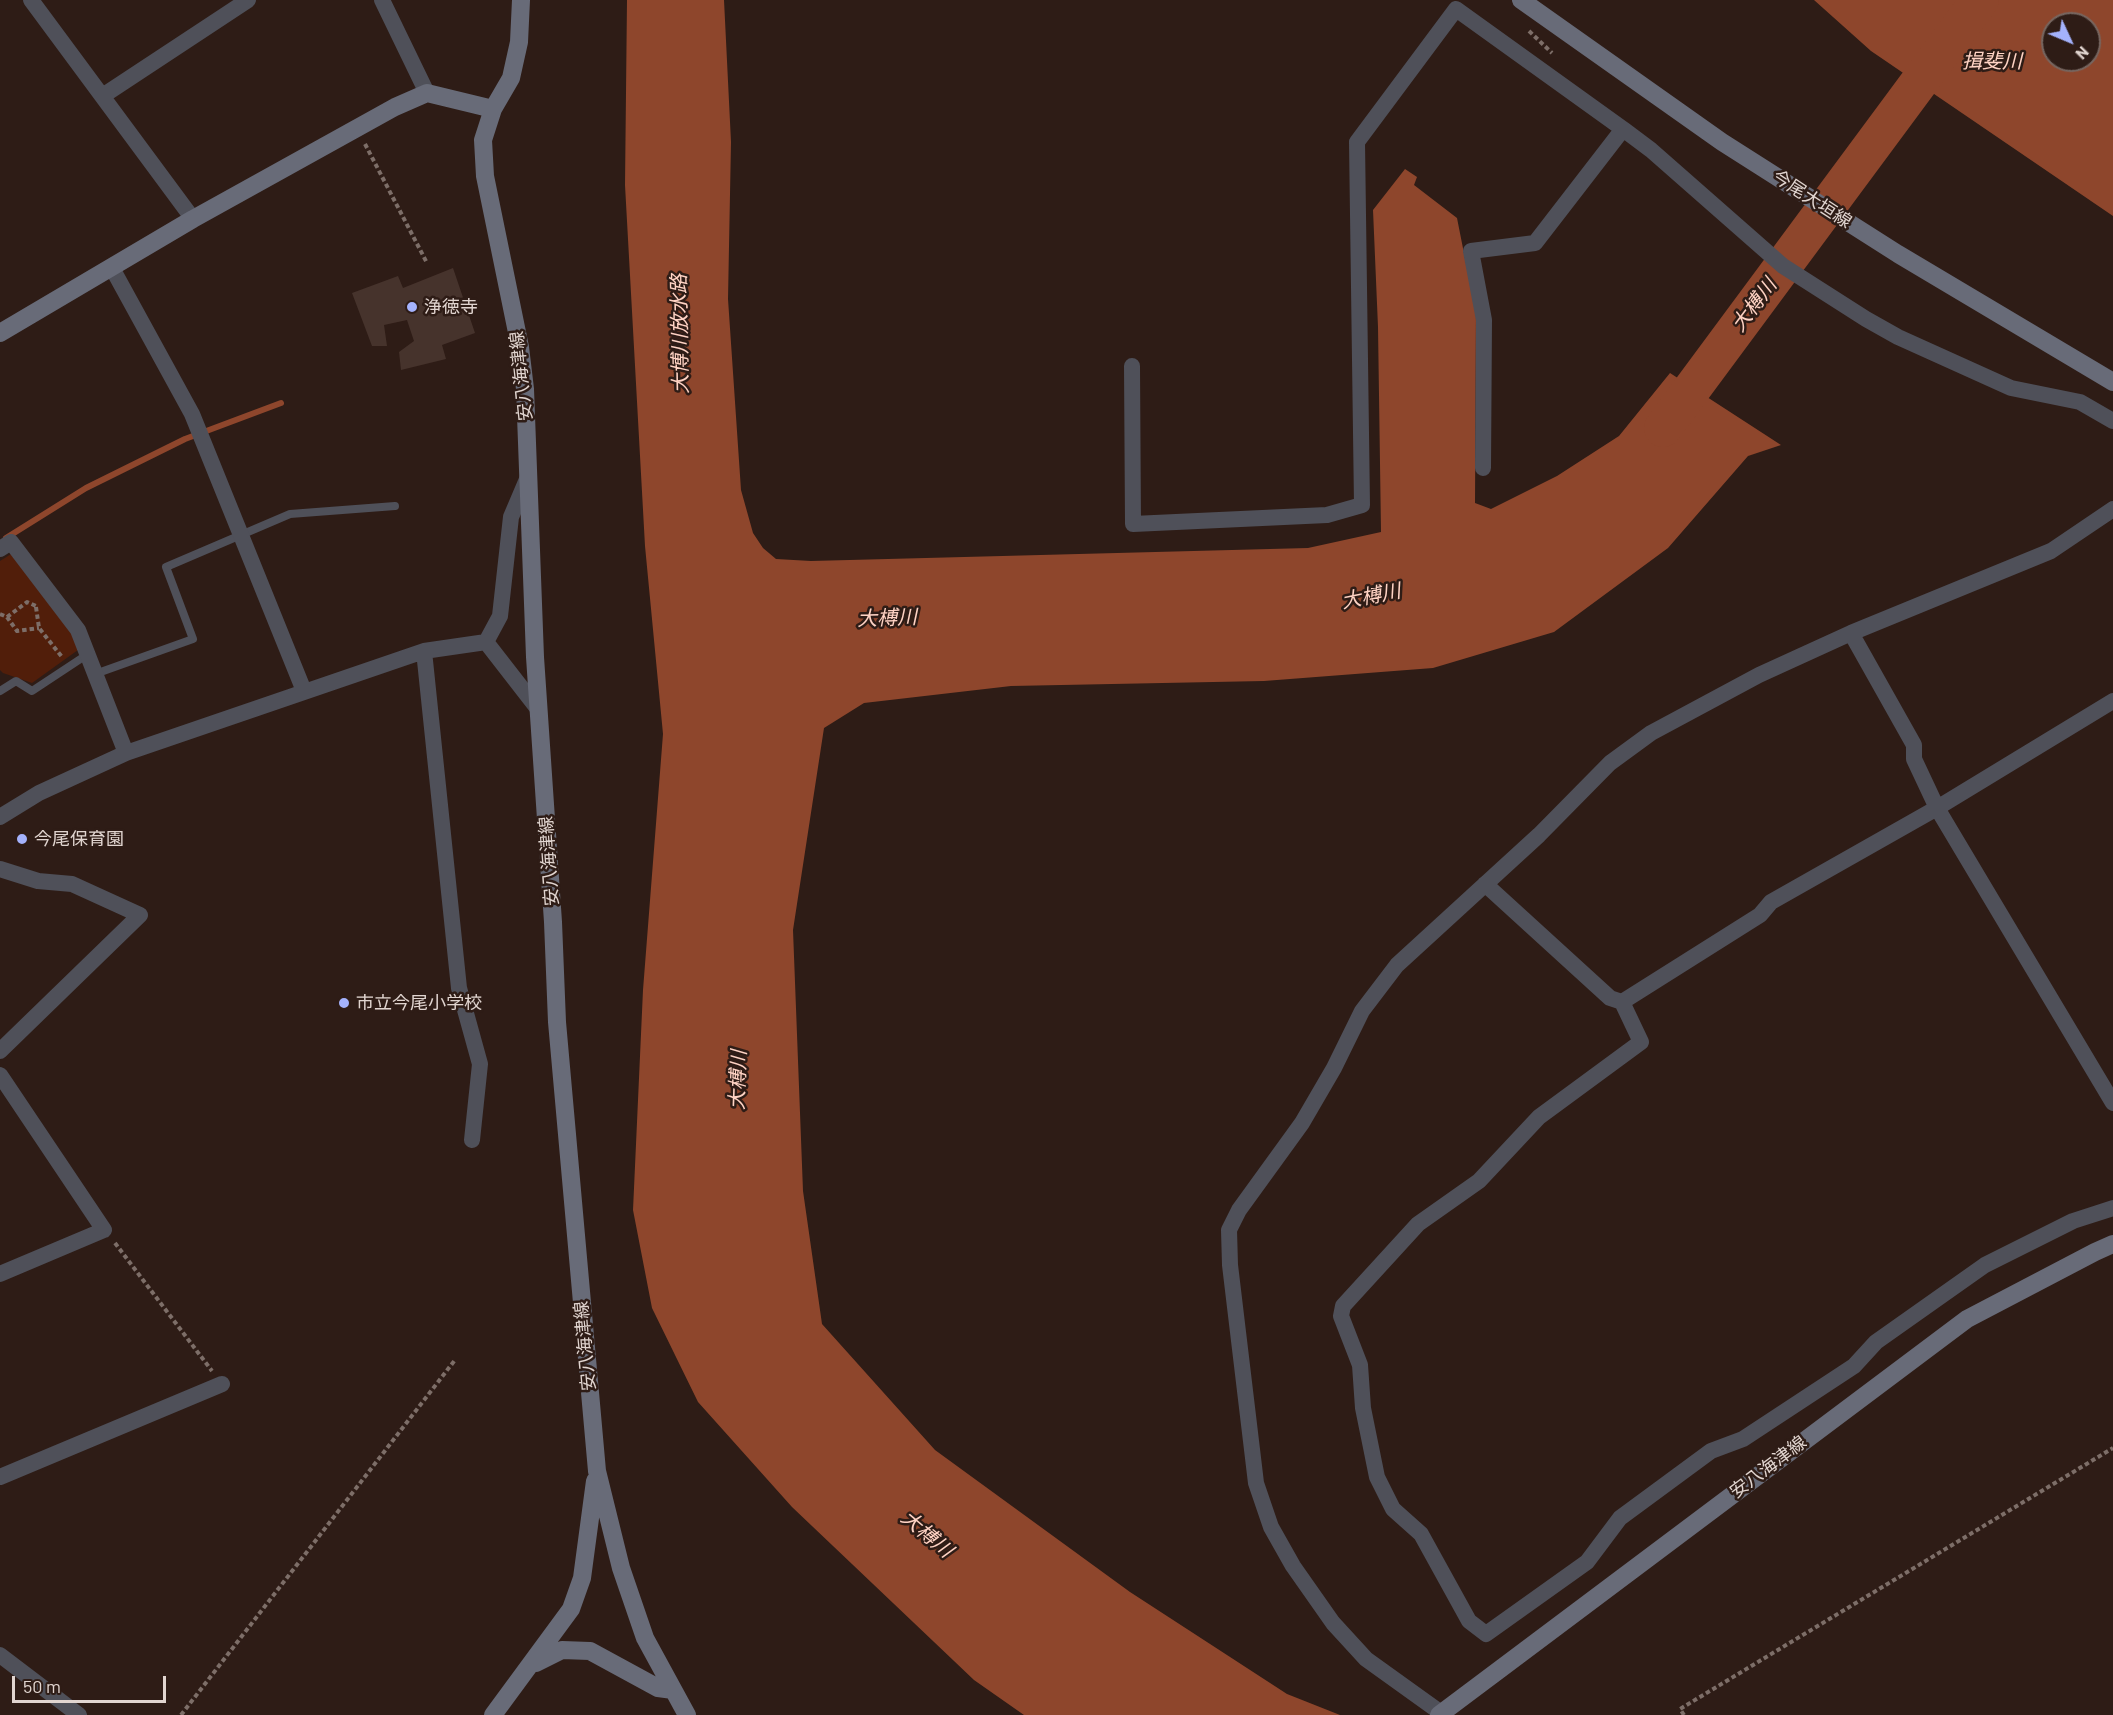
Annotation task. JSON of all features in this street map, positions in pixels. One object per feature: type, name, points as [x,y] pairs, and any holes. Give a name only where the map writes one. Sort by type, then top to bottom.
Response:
[{"type":"main road","name":"安八海津線","points":[[521,0],[519,42],[510,78],[493,109],[483,140],[485,176],[520,347],[525,389],[538,709],[553,922],[557,1022],[597,1470],[621,1568],[645,1638],[687,1715]]},
{"type":"main road","name":"今尾大垣線","points":[[1521,0],[1741,154],[1898,254],[2113,382]]},
{"type":"main road","points":[[0,333],[193,219],[395,106],[427,93],[493,109]]},
{"type":"main road","name":"安八海津線","points":[[1441,1714],[1967,1319],[2094,1251],[2113,1244]]},
{"type":"main road","points":[[493,1715],[572,1609],[579,1588],[597,1470]]},
{"type":"main road","points":[[532,1665],[562,1650],[590,1651],[658,1688],[673,1690]]},
{"type":"street","points":[[31,0],[104,95],[193,219]]},
{"type":"street","points":[[104,95],[248,0]]},
{"type":"street","points":[[382,0],[427,93]]},
{"type":"street","points":[[1132,366],[1133,524],[1327,515],[1362,505],[1357,142],[1456,9],[1623,129],[1783,266],[1866,319],[1898,337],[2012,388],[2080,402],[2113,421]]},
{"type":"street","points":[[1483,468],[1484,320],[1472,251],[1535,243],[1623,129]]},
{"type":"street","points":[[112,268],[192,414],[304,691]]},
{"type":"street","points":[[486,642],[500,616],[511,517],[528,477]]},
{"type":"street","points":[[1441,1714],[1425,1699],[1366,1659],[1333,1623],[1293,1566],[1271,1527],[1256,1483],[1230,1265],[1229,1230],[1239,1210],[1307,1113],[1334,1068],[1362,1011],[1397,965],[1611,764],[1651,733],[1759,675],[1851,633],[2051,551],[2113,509]]},
{"type":"street","points":[[0,549],[11,542],[78,630],[126,753]]},
{"type":"street","points":[[1851,633],[1914,745],[1914,759],[1937,808],[2113,1103]]},
{"type":"street","points":[[0,817],[39,793],[126,753],[424,651],[486,642]]},
{"type":"street","points":[[486,642],[538,709]]},
{"type":"street","points":[[424,651],[459,988],[480,1064],[472,1140]]},
{"type":"street","points":[[1622,1002],[1760,915],[1771,902],[1937,808],[2113,701]]},
{"type":"street","points":[[0,869],[38,881],[72,884],[140,915],[0,1051]]},
{"type":"street","points":[[1485,884],[1610,998],[1622,1002],[1641,1042],[1539,1117],[1479,1180],[1418,1224],[1343,1306],[1341,1316],[1360,1365],[1364,1408],[1377,1477],[1393,1509],[1421,1534],[1468,1622],[1486,1634],[1587,1562],[1620,1518],[1712,1451],[1743,1440],[1854,1366],[1876,1342],[1985,1265],[2073,1221],[2113,1208]]},
{"type":"street","points":[[0,1075],[104,1230],[0,1274]]},
{"type":"street","points":[[0,1476],[222,1384]]},
{"type":"street","points":[[0,1655],[79,1715]]},
{"type":"lane","points":[[95,674],[193,639],[165,567],[290,514],[395,506]]},
{"type":"lane","points":[[0,691],[16,681],[32,691],[87,654]]},
{"type":"path","points":[[1521,24],[1555,56]]},
{"type":"path","points":[[357,128],[427,263]]},
{"type":"path","points":[[36,607],[51,595]]},
{"type":"path","points":[[7,617],[27,602],[36,607]]},
{"type":"path","points":[[36,607],[39,628],[69,666]]},
{"type":"path","points":[[0,614],[7,617],[17,631],[39,628]]},
{"type":"path","points":[[104,1230],[222,1384]]},
{"type":"path","points":[[181,1715],[454,1360]]},
{"type":"path","points":[[1684,1715],[1680,1709],[2113,1448]]},
{"type":"shaded area","points":[[11,554],[72,634],[78,650],[32,683],[0,670],[0,561]]},
{"type":"water","name":"大博川放水路","points":[[627,0],[724,0],[731,142],[728,299],[741,490],[753,533],[763,548],[776,559],[811,561],[1308,548],[1381,532],[1378,327],[1373,210],[1405,169],[1417,177],[1414,185],[1457,218],[1476,314],[1475,503],[1491,509],[1557,476],[1619,436],[1670,373],[1781,445],[1748,456],[1668,548],[1554,632],[1433,668],[1264,681],[1011,686],[864,703],[824,728],[793,930],[803,1191],[822,1324],[935,1450],[1130,1592],[1287,1694],[1340,1715],[1024,1715],[974,1680],[792,1507],[698,1402],[652,1308],[633,1210],[643,990],[663,734],[645,546],[625,185]]},
{"type":"water","name":"揖斐川","points":[[1814,0],[2113,0],[2113,216],[1871,51]]},
{"type":"building","name":"浄徳寺","points":[[453,268],[475,333],[442,345],[446,359],[401,370],[399,352],[414,341],[407,320],[384,325],[387,346],[372,346],[352,293],[398,276],[403,288]]},
{"type":"waterway","name":"大榑川","points":[[1663,428],[1980,0]]},
{"type":"waterway","points":[[6,538],[86,488],[185,439],[281,403]]},
{"type":"place","name":"浄徳寺","points":[[412,307]]},
{"type":"place","name":"今尾保育園","points":[[22,839]]},
{"type":"place","name":"市立今尾小学校","points":[[344,1003]]}]
